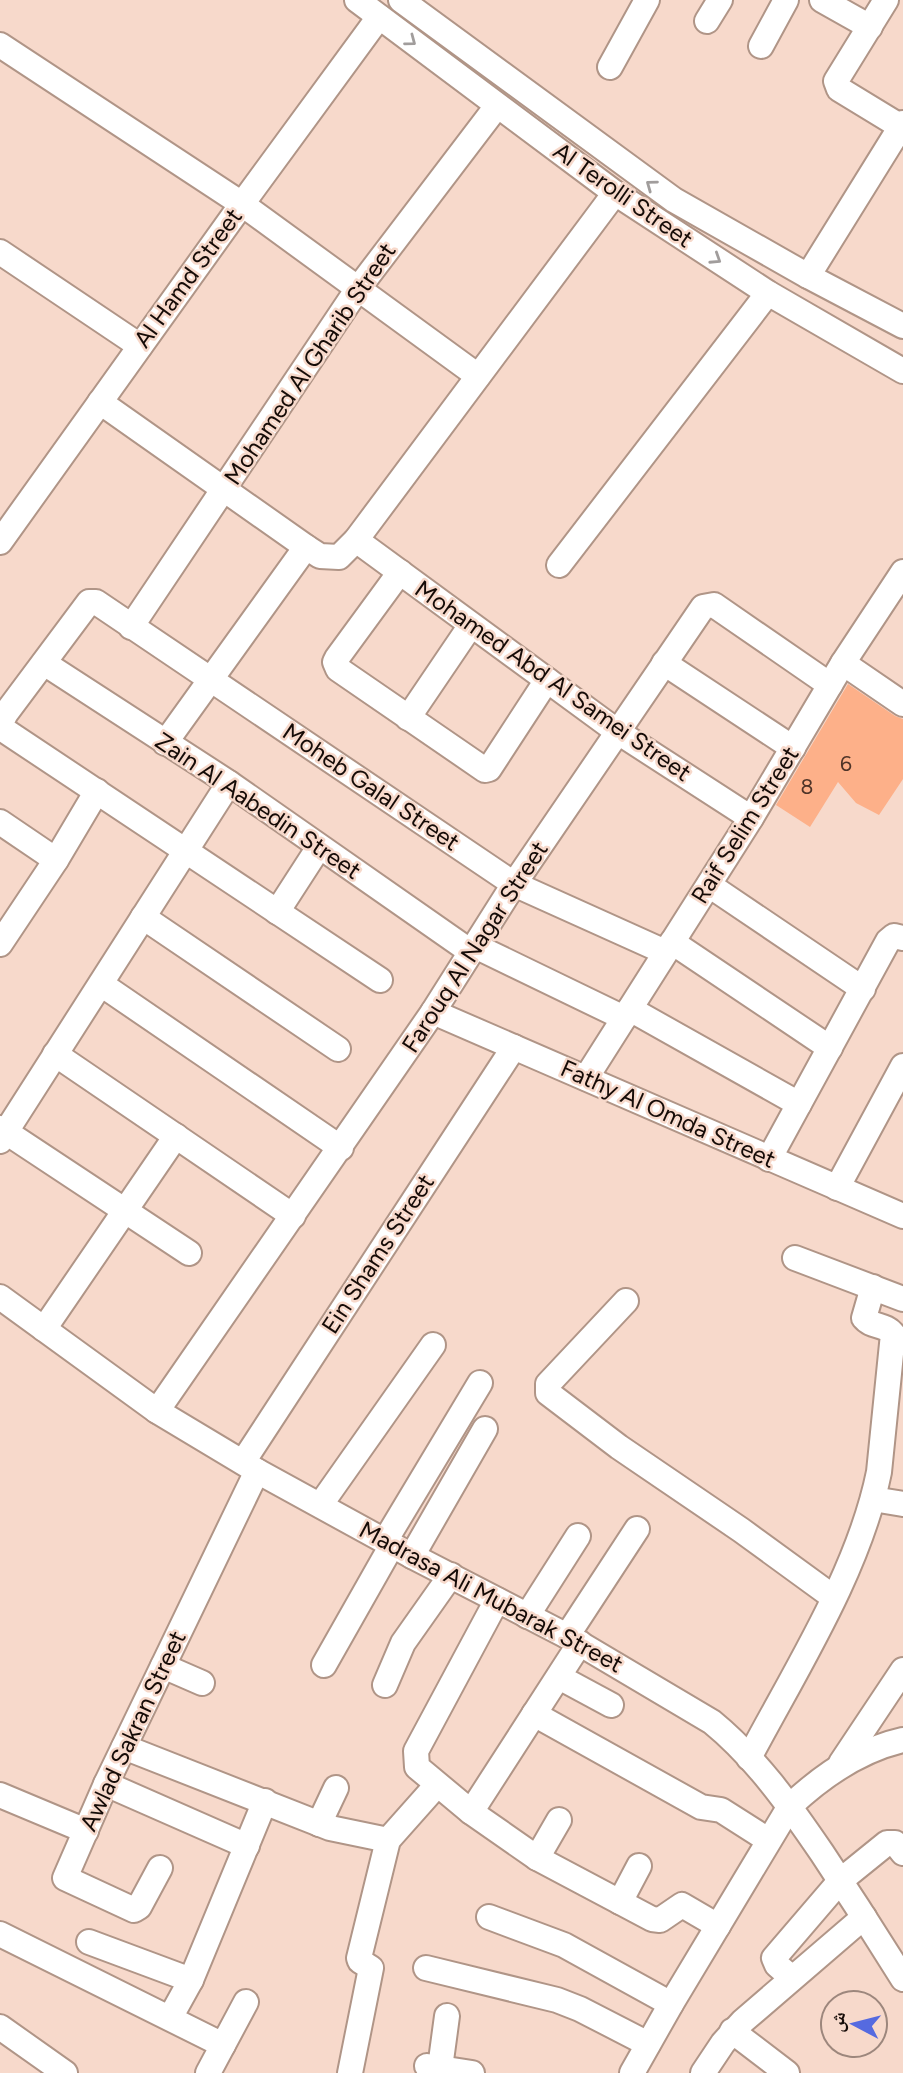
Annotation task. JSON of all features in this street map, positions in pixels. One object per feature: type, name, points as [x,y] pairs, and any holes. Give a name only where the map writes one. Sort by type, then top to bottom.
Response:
[{"type":"street","name":"Al Terolli Street","points":[[357,0],[615,193],[768,293],[903,371]]},
{"type":"street","name":"Al Terolli Street","points":[[401,0],[674,200],[903,326]]},
{"type":"street","points":[[610,67],[647,0]]},
{"type":"street","points":[[707,21],[720,0]]},
{"type":"street","points":[[761,46],[786,0]]},
{"type":"street","points":[[822,0],[870,27]]},
{"type":"street","points":[[808,276],[902,126],[837,86],[838,77],[886,0]]},
{"type":"street","name":"Al Hamd Street","points":[[0,542],[379,17]]},
{"type":"street","points":[[0,45],[242,204],[478,376]]},
{"type":"street","name":"Mohamed Al Gharib Street","points":[[131,627],[357,290],[497,106]]},
{"type":"street","points":[[100,402],[306,547],[320,556],[339,557],[356,540],[615,193]]},
{"type":"street","points":[[0,252],[140,346]]},
{"type":"street","points":[[559,565],[768,293]]},
{"type":"street","points":[[844,336],[866,306]]},
{"type":"street","name":"Mohamed Abd Al Samei Street","points":[[356,540],[618,733],[751,818]]},
{"type":"street","points":[[165,743],[306,547]]},
{"type":"street","points":[[400,572],[335,662],[338,669],[485,770],[489,769],[547,680]]},
{"type":"street","name":"Raif Selim Street","points":[[586,1077],[751,818],[843,663],[903,572]]},
{"type":"street","name":"Moheb Galal Street","points":[[44,663],[89,602],[96,602],[514,884],[669,947],[830,1048]]},
{"type":"street","name":"Farouq Al Nagar Street","points":[[157,1410],[433,1013],[514,884],[700,610],[705,605],[714,605],[830,685]]},
{"type":"street","points":[[408,718],[471,625]]},
{"type":"street","points":[[44,663],[6,713],[2,727],[380,980]]},
{"type":"street","name":"Zain Al Aabedin Street","points":[[44,663],[229,783],[319,847],[473,949],[627,1013],[799,1104]]},
{"type":"street","points":[[664,663],[793,748]]},
{"type":"street","points":[[843,663],[903,704]]},
{"type":"street","points":[[189,1254],[125,1210],[2,1134],[229,783]]},
{"type":"street","points":[[4,930],[55,860],[97,791]]},
{"type":"street","points":[[0,822],[55,860]]},
{"type":"street","points":[[277,912],[319,847]]},
{"type":"street","points":[[709,884],[863,989]]},
{"type":"street","points":[[143,917],[338,1049]]},
{"type":"street","points":[[769,1159],[891,938],[897,935],[903,938]]},
{"type":"street","points":[[100,984],[341,1148]]},
{"type":"street","name":"Fathy Al Omda Street","points":[[433,1013],[903,1216]]},
{"type":"street","name":"Ein Shams Street","points":[[250,1466],[514,1047]]},
{"type":"street","points":[[55,1054],[293,1216]]},
{"type":"street","points":[[836,1188],[901,1074]]},
{"type":"street","points":[[44,1329],[176,1136]]},
{"type":"street","points":[[795,1258],[903,1299]]},
{"type":"street","points":[[749,1758],[834,1597],[864,1530],[873,1500],[879,1472],[893,1334],[889,1329],[870,1323],[864,1318],[873,1287]]},
{"type":"street","name":"Madrasa Ali Mubarak Street","points":[[0,1297],[157,1410],[250,1466],[396,1547],[573,1639],[712,1722],[732,1738],[790,1806],[903,1979]]},
{"type":"street","points":[[626,1301],[548,1384],[548,1393],[610,1440],[834,1597]]},
{"type":"street","points":[[321,1504],[433,1345]]},
{"type":"street","points":[[324,1665],[396,1547],[481,1383]]},
{"type":"street","points":[[396,1547],[485,1429]]},
{"type":"street","name":"Awlad Sakran Street","points":[[160,1868],[136,1910],[67,1881],[66,1876],[106,1784],[163,1666],[250,1466]]},
{"type":"street","points":[[873,1500],[903,1504]]},
{"type":"street","points":[[471,1812],[559,1677],[573,1639],[637,1529]]},
{"type":"street","points":[[527,1616],[578,1536]]},
{"type":"street","points":[[385,1685],[404,1643],[451,1575]]},
{"type":"street","points":[[497,1600],[416,1751],[416,1767],[436,1786],[537,1858],[620,1902],[658,1920],[680,1905],[686,1905],[718,1926]]},
{"type":"street","points":[[163,1666],[202,1683]]},
{"type":"street","points":[[840,1766],[903,1671]]},
{"type":"street","points":[[559,1677],[611,1705]]},
{"type":"street","points":[[534,1714],[701,1807],[721,1810],[768,1840]]},
{"type":"street","points":[[632,2073],[790,1806],[813,1784],[840,1766],[869,1751],[903,1740]]},
{"type":"street","points":[[124,1747],[319,1824],[388,1840]]},
{"type":"street","points":[[106,1784],[247,1846]]},
{"type":"street","points":[[351,2073],[371,1968],[359,1958],[388,1840],[436,1786]]},
{"type":"street","points":[[319,1824],[336,1788]]},
{"type":"street","points":[[0,1796],[86,1831]]},
{"type":"street","points":[[170,2018],[191,1980],[265,1801]]},
{"type":"street","points":[[537,1858],[559,1820]]},
{"type":"street","points":[[792,1978],[777,1965],[774,1958],[840,1881],[887,1843],[895,1843],[903,1853]]},
{"type":"street","points":[[620,1902],[639,1866]]},
{"type":"street","points":[[489,1917],[556,1941],[671,2004]]},
{"type":"street","points":[[703,2073],[733,2031],[864,1917]]},
{"type":"street","points":[[0,1934],[223,2045]]},
{"type":"street","points":[[89,1942],[191,1980]]},
{"type":"street","points":[[426,1968],[557,2000],[602,2019],[648,2045]]},
{"type":"street","points":[[208,2073],[246,2002]]},
{"type":"street","points":[[447,2016],[433,2067],[472,2073]]},
{"type":"street","points":[[0,2028],[65,2073]]},
{"type":"street","points":[[733,2031],[787,2073]]},
{"type":"building","points":[[848,684],[903,719],[903,779],[879,815],[856,803],[838,782],[810,827],[776,805]]}]
